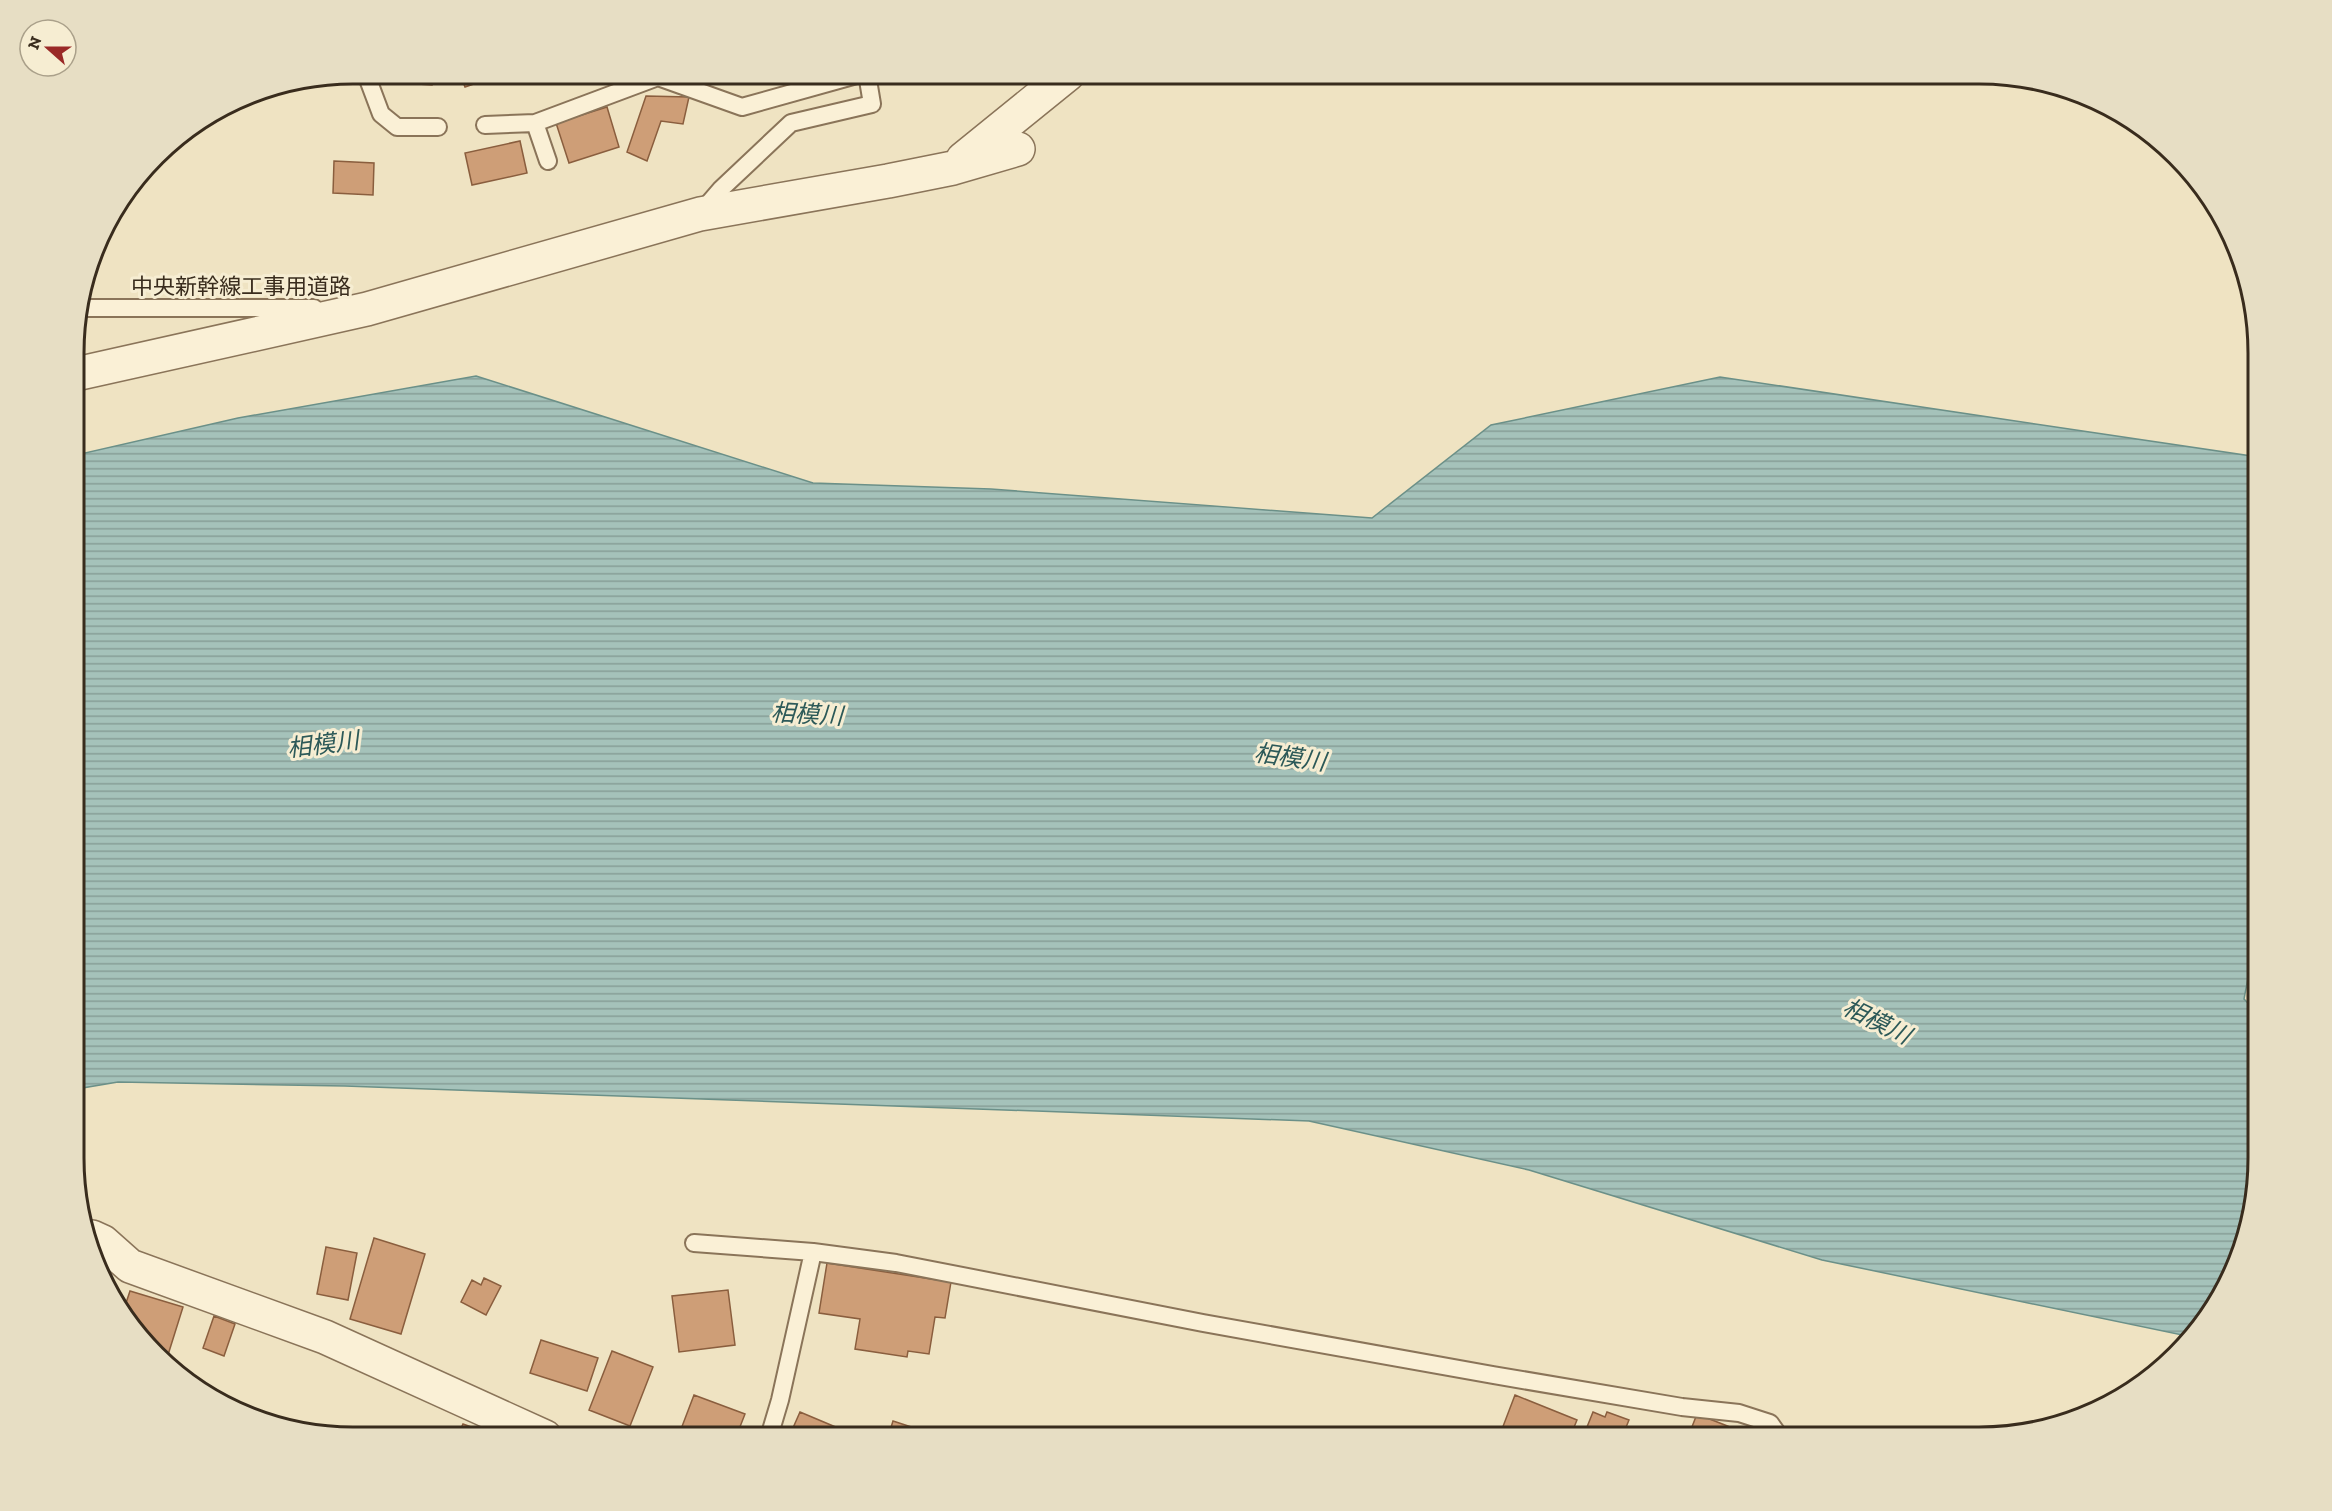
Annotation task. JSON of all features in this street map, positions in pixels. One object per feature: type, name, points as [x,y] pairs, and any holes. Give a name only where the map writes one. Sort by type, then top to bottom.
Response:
[{"type":"street","points":[[952,168],[1056,84]]},
{"type":"street","points":[[84,372],[367,309],[700,214],[952,168],[1018,149]]},
{"type":"street","points":[[96,1239],[103,1242],[130,1266],[325,1337],[523,1427]]},
{"type":"lane","points":[[370,84],[381,114],[398,127],[438,127]]},
{"type":"lane","points":[[485,125],[535,123],[639,84]]},
{"type":"lane","points":[[678,84],[742,107],[824,84]]},
{"type":"lane","points":[[700,214],[721,189],[791,123],[872,104],[869,84]]},
{"type":"lane","points":[[535,123],[548,161]]},
{"type":"lane","name":"中央新幹線工事用道路","points":[[88,308],[367,309]]},
{"type":"lane","points":[[694,1243],[813,1252],[896,1263],[1203,1323],[1493,1375],[1682,1407],[1739,1413],[1770,1424],[1772,1427]]},
{"type":"lane","points":[[772,1427],[813,1252]]},
{"type":"water","name":"相模川","points":[[476,376],[813,483],[991,489],[1372,518],[1491,425],[1720,377],[2248,456],[2248,978],[2244,999],[2248,1003],[2248,1158],[2243,1211],[2228,1261],[2203,1308],[2182,1335],[1822,1260],[1529,1170],[1309,1121],[345,1086],[118,1082],[84,1088],[84,453],[238,418]]},
{"type":"building","points":[[646,96],[689,97],[683,124],[661,121],[647,161],[627,152]]},
{"type":"building","points":[[607,107],[619,147],[569,163],[556,123]]},
{"type":"building","points":[[520,141],[527,173],[472,185],[465,153]]},
{"type":"building","points":[[334,161],[374,163],[373,195],[333,193]]},
{"type":"building","points":[[374,1238],[425,1254],[401,1334],[350,1319]]},
{"type":"building","points":[[326,1247],[357,1253],[348,1300],[317,1294]]},
{"type":"building","points":[[827,1263],[951,1282],[945,1318],[935,1317],[929,1354],[908,1351],[907,1357],[855,1349],[860,1319],[819,1313]]},
{"type":"building","points":[[484,1278],[501,1286],[486,1315],[461,1302],[472,1280],[481,1285]]},
{"type":"building","points":[[728,1290],[735,1345],[679,1352],[672,1296]]},
{"type":"building","points":[[130,1291],[183,1307],[168,1353],[151,1336],[126,1303]]},
{"type":"building","points":[[214,1316],[235,1324],[224,1356],[203,1348]]},
{"type":"building","points":[[541,1340],[598,1358],[587,1391],[530,1373]]},
{"type":"building","points":[[612,1351],[653,1367],[630,1426],[589,1410]]},
{"type":"building","points":[[694,1395],[745,1414],[740,1427],[682,1427]]},
{"type":"building","points":[[1515,1395],[1577,1420],[1574,1427],[1503,1427]]},
{"type":"building","points":[[800,1412],[836,1427],[793,1427]]},
{"type":"building","points":[[1593,1412],[1605,1417],[1607,1412],[1629,1420],[1626,1427],[1587,1427]]},
{"type":"building","points":[[1697,1414],[1730,1427],[1692,1427]]},
{"type":"building","points":[[893,1421],[911,1427],[891,1427]]}]
